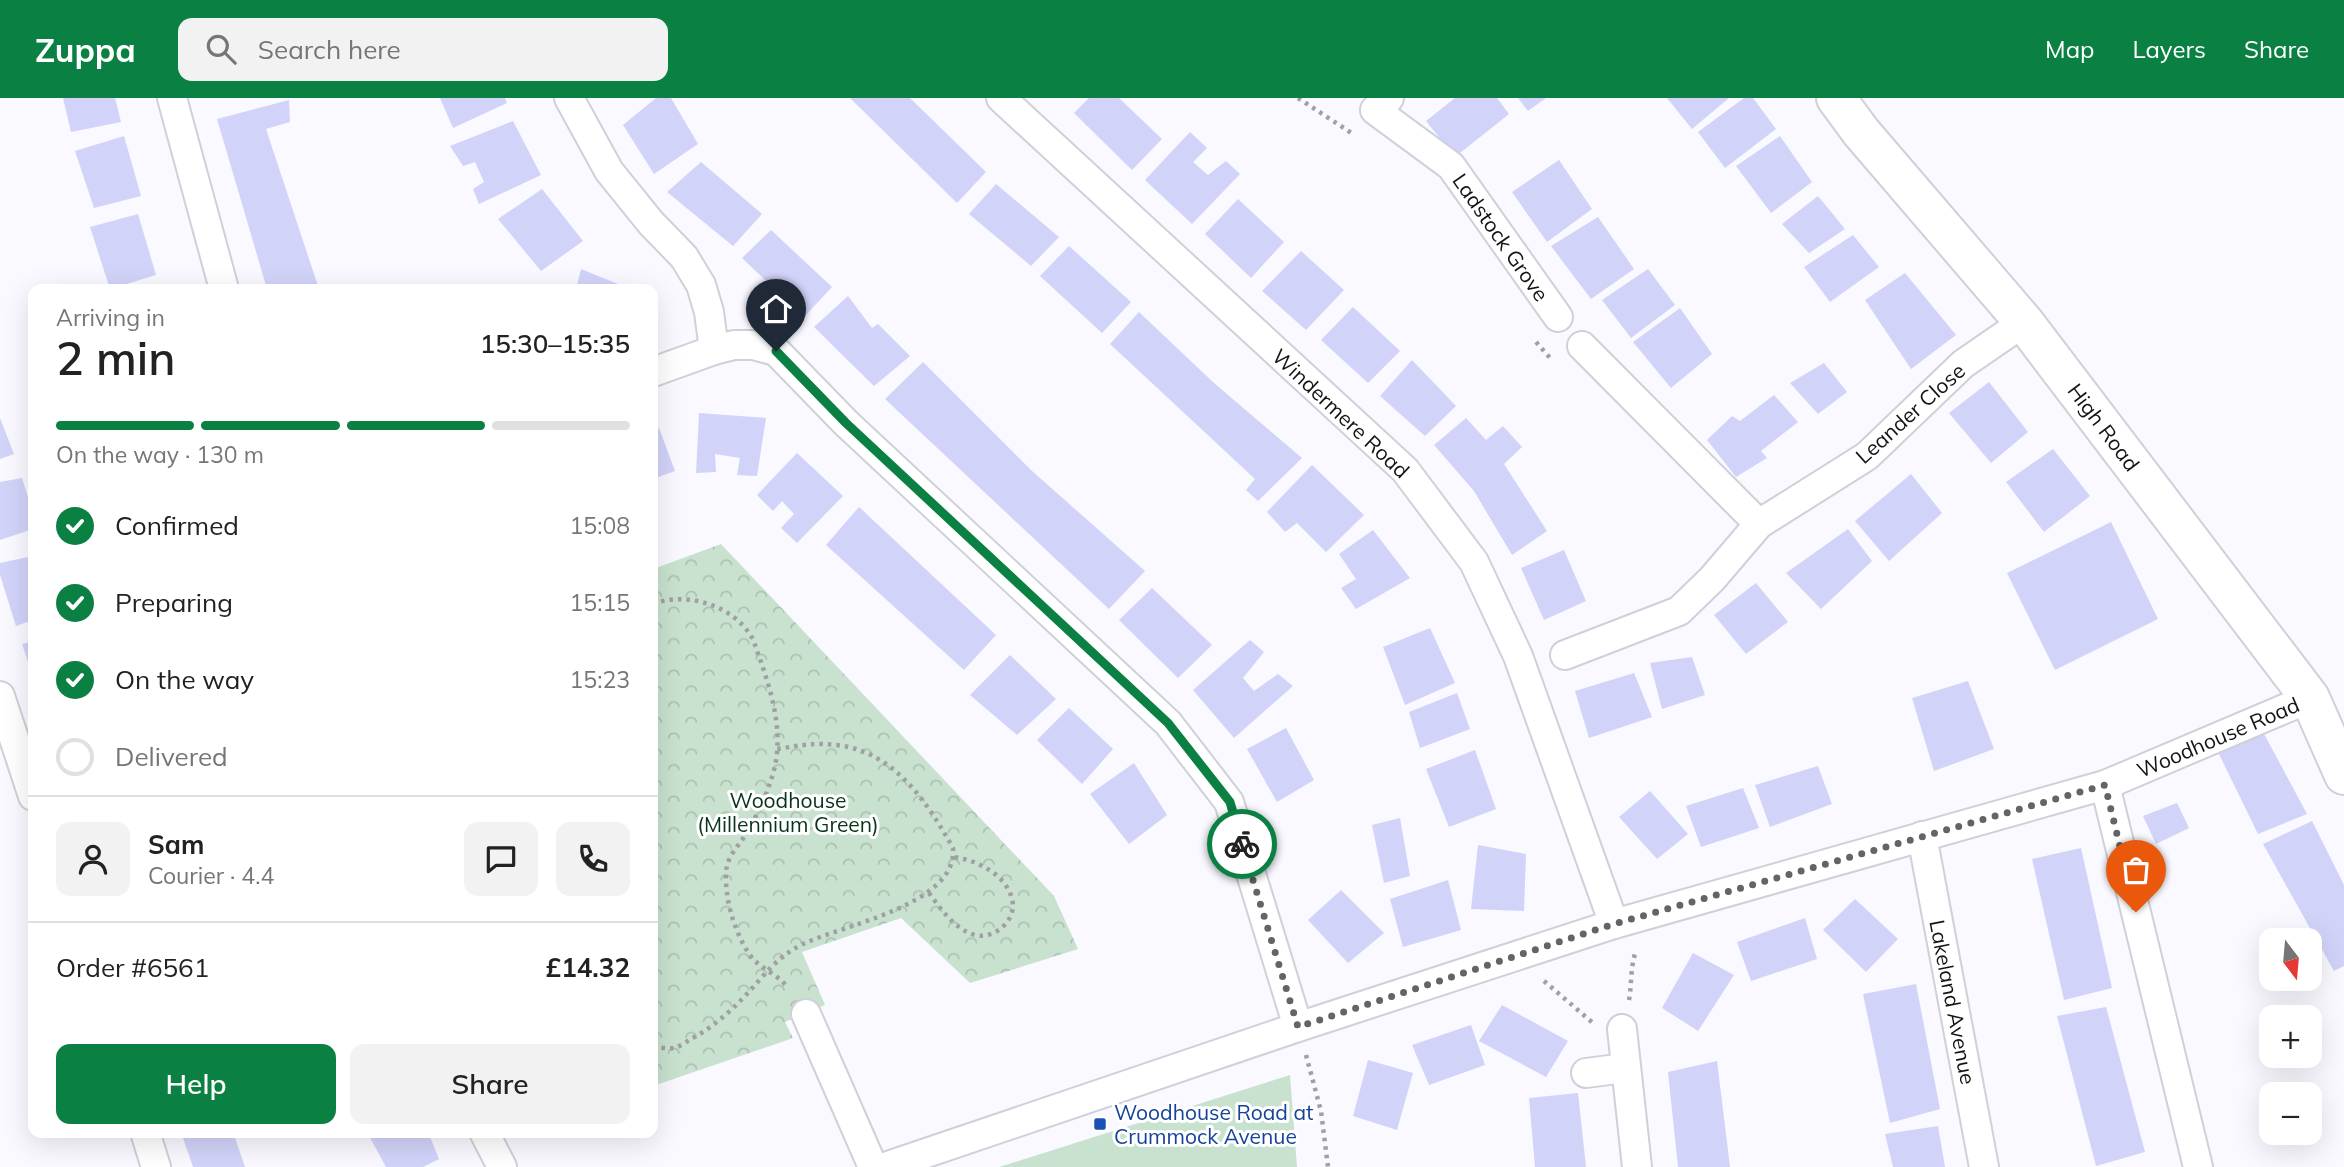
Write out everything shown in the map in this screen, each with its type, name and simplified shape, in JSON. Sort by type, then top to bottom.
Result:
[{"type":"street","points":[[172,98],[223,284]]},
{"type":"street","points":[[569,98],[608,171],[651,223],[684,257],[701,285],[709,312],[714,350]]},
{"type":"street","name":"Windermere Road","points":[[1001,98],[1405,470],[1474,562],[1518,656],[1614,924]]},
{"type":"street","name":"High Road","points":[[1836,98],[1861,132],[2024,322],[2310,698],[2344,775]]},
{"type":"street","name":"Ladstock Grove","points":[[1373,102],[1451,166],[1558,317]]},
{"type":"street","name":"Leander Close","points":[[1565,655],[1679,611],[1712,579],[1759,524],[1867,456],[1963,364],[2024,322]]},
{"type":"street","points":[[658,370],[734,345],[753,345],[776,351],[846,423],[1168,723],[1230,802],[1298,1027]]},
{"type":"street","points":[[1582,346],[1759,524]]},
{"type":"street","points":[[0,695],[28,781]]},
{"type":"street","name":"Woodhouse Road","points":[[886,1167],[1298,1027],[1614,924],[2105,785],[2310,698]]},
{"type":"street","points":[[2105,785],[2198,1167]]},
{"type":"street","name":"Lakeland Avenue","points":[[1922,836],[1984,1167]]},
{"type":"street","points":[[806,1014],[873,1167]]},
{"type":"street","points":[[1622,1029],[1637,1167]]},
{"type":"street","points":[[1586,1073],[1625,1068]]},
{"type":"street","points":[[147,1138],[156,1167]]},
{"type":"street","points":[[487,1138],[502,1167]]},
{"type":"path","points":[[658,602],[666,598],[688,598],[713,606],[736,618],[752,637],[775,706],[775,765],[763,803],[727,864],[727,895],[736,928],[754,960],[767,969]]},
{"type":"path","points":[[658,1047],[674,1048],[703,1033],[743,998],[767,969],[785,953],[911,903],[929,893],[954,857],[953,848],[923,800],[887,763],[838,745],[811,744],[777,749]]},
{"type":"path","points":[[929,893],[953,921],[970,934],[985,937],[999,931],[1010,917],[1013,901],[1005,884],[970,859],[954,857]]},
{"type":"path","points":[[1515,957],[1603,1031],[1622,1029],[1632,986],[1635,951],[1648,938],[1658,911]]},
{"type":"path","points":[[1298,1027],[1321,1111],[1328,1167]]},
{"type":"green space","name":"Woodhouse (Millennium Green)","points":[[721,544],[1054,896],[1078,949],[970,983],[901,918],[802,952],[825,1005],[785,1022],[793,1038],[658,1084],[658,567]]},
{"type":"green space","points":[[1290,1075],[1297,1167],[999,1167]]},
{"type":"building","points":[[63,98],[115,98],[121,122],[71,132]]},
{"type":"building","points":[[440,98],[505,98],[507,103],[453,128]]},
{"type":"building","points":[[656,98],[671,98],[698,144],[654,174],[623,125]]},
{"type":"building","points":[[850,98],[910,98],[986,172],[957,203]]},
{"type":"building","points":[[1089,98],[1119,98],[1162,139],[1132,170],[1074,113]]},
{"type":"building","points":[[1455,98],[1497,98],[1509,114],[1455,157],[1426,121]]},
{"type":"building","points":[[1518,98],[1546,98],[1528,111]]},
{"type":"building","points":[[1667,98],[1729,98],[1692,129]]},
{"type":"building","points":[[1744,98],[1753,98],[1776,129],[1725,168],[1698,132]]},
{"type":"building","points":[[289,100],[290,122],[266,129],[317,284],[266,284],[217,119]]},
{"type":"building","points":[[513,121],[541,175],[479,204],[473,189],[484,182],[475,162],[463,166],[450,146]]},
{"type":"building","points":[[1190,132],[1207,148],[1193,162],[1208,175],[1226,161],[1240,174],[1192,224],[1145,180]]},
{"type":"building","points":[[124,136],[141,196],[94,208],[75,151]]},
{"type":"building","points":[[1780,136],[1812,182],[1771,213],[1736,166]]},
{"type":"building","points":[[1559,160],[1592,209],[1547,242],[1512,192]]},
{"type":"building","points":[[701,162],[762,214],[733,246],[667,192]]},
{"type":"building","points":[[996,184],[1059,237],[1031,266],[969,214]]},
{"type":"building","points":[[542,189],[583,241],[541,271],[498,219]]},
{"type":"building","points":[[1818,196],[1845,229],[1809,253],[1782,224]]},
{"type":"building","points":[[1238,199],[1284,242],[1251,278],[1205,234]]},
{"type":"building","points":[[138,214],[156,275],[126,284],[108,284],[90,227]]},
{"type":"building","points":[[1598,217],[1634,269],[1591,299],[1551,246]]},
{"type":"building","points":[[771,230],[832,287],[804,317],[742,258]]},
{"type":"building","points":[[1853,235],[1879,267],[1830,302],[1804,267]]},
{"type":"building","points":[[1069,246],[1131,302],[1102,333],[1040,276]]},
{"type":"building","points":[[1301,251],[1344,290],[1306,330],[1262,291]]},
{"type":"building","points":[[581,269],[618,284],[577,284]]},
{"type":"building","points":[[1648,269],[1675,305],[1631,338],[1602,300]]},
{"type":"building","points":[[1905,273],[1956,335],[1911,369],[1865,300]]},
{"type":"building","points":[[848,296],[872,328],[878,324],[910,356],[874,386],[814,327]]},
{"type":"building","points":[[1353,307],[1400,351],[1368,383],[1321,340]]},
{"type":"building","points":[[1680,308],[1712,354],[1671,388],[1633,342]]},
{"type":"building","points":[[1139,312],[1214,383],[1302,458],[1258,501],[1246,490],[1255,479],[1110,344]]},
{"type":"building","points":[[1412,360],[1456,406],[1425,436],[1380,396]]},
{"type":"building","points":[[923,362],[1032,471],[1145,571],[1109,609],[885,399]]},
{"type":"building","points":[[1824,363],[1847,392],[1818,414],[1790,383]]},
{"type":"building","points":[[1989,382],[2028,432],[1991,463],[1949,413]]},
{"type":"building","points":[[1774,395],[1798,422],[1761,451],[1767,458],[1736,477],[1707,440],[1732,416],[1740,421]]},
{"type":"building","points":[[699,413],[766,418],[757,476],[737,475],[740,458],[715,454],[716,472],[696,473]]},
{"type":"building","points":[[0,418],[14,454],[0,459]]},
{"type":"building","points":[[1466,418],[1486,440],[1503,426],[1522,447],[1504,464],[1547,531],[1512,555],[1474,491],[1434,445]]},
{"type":"building","points":[[658,428],[675,471],[658,477]]},
{"type":"building","points":[[2053,449],[2090,496],[2044,532],[2006,482]]},
{"type":"building","points":[[797,453],[843,496],[797,543],[781,528],[794,514],[782,501],[773,511],[757,495]]},
{"type":"building","points":[[1312,465],[1364,515],[1326,552],[1297,523],[1285,532],[1267,512]]},
{"type":"building","points":[[1911,474],[1942,513],[1889,561],[1855,521]]},
{"type":"building","points":[[22,478],[28,497],[28,531],[0,540],[0,482]]},
{"type":"building","points":[[859,507],[996,635],[964,670],[826,545]]},
{"type":"building","points":[[2111,522],[2158,619],[2055,670],[2007,573]]},
{"type":"building","points":[[1848,529],[1872,561],[1821,609],[1786,573]]},
{"type":"building","points":[[1373,530],[1410,578],[1356,609],[1341,588],[1356,579],[1339,554]]},
{"type":"building","points":[[1564,550],[1586,601],[1544,620],[1521,568]]},
{"type":"building","points":[[28,557],[28,622],[16,626],[0,575],[0,563]]},
{"type":"building","points":[[1756,583],[1788,622],[1746,654],[1714,615]]},
{"type":"building","points":[[1152,588],[1212,645],[1178,678],[1119,620]]},
{"type":"building","points":[[1430,628],[1455,683],[1405,705],[1383,647]]},
{"type":"building","points":[[1250,640],[1264,652],[1243,678],[1254,691],[1278,674],[1293,686],[1234,738],[1193,690]]},
{"type":"building","points":[[28,642],[28,662],[22,644]]},
{"type":"building","points":[[1010,655],[1056,699],[1017,735],[970,695]]},
{"type":"building","points":[[1692,657],[1705,695],[1662,709],[1650,663]]},
{"type":"building","points":[[1634,673],[1652,717],[1589,738],[1575,691]]},
{"type":"building","points":[[1968,681],[1994,749],[1934,771],[1912,698]]},
{"type":"building","points":[[1457,693],[1470,729],[1420,748],[1409,712]]},
{"type":"building","points":[[1069,708],[1113,749],[1082,784],[1037,740]]},
{"type":"building","points":[[1286,728],[1314,780],[1277,802],[1247,749]]},
{"type":"building","points":[[2262,730],[2307,814],[2258,834],[2216,748]]},
{"type":"building","points":[[1475,750],[1496,809],[1449,827],[1426,769]]},
{"type":"building","points":[[1134,763],[1167,815],[1129,844],[1090,794]]},
{"type":"building","points":[[1818,766],[1832,804],[1770,827],[1755,785]]},
{"type":"building","points":[[1743,788],[1759,828],[1701,847],[1686,806]]},
{"type":"building","points":[[1650,791],[1688,834],[1657,859],[1619,817]]},
{"type":"building","points":[[2177,803],[2189,828],[2156,844],[2143,816]]},
{"type":"building","points":[[1400,818],[1410,876],[1384,883],[1372,825]]},
{"type":"building","points":[[2312,821],[2344,885],[2344,966],[2334,971],[2322,950],[2322,928],[2310,928],[2263,844]]},
{"type":"building","points":[[1478,845],[1526,854],[1524,911],[1471,909]]},
{"type":"building","points":[[2081,848],[2112,988],[2064,1000],[2032,859]]},
{"type":"building","points":[[1448,880],[1461,930],[1403,947],[1390,899]]},
{"type":"building","points":[[1341,890],[1384,933],[1348,963],[1308,920]]},
{"type":"building","points":[[1855,899],[1898,939],[1866,972],[1823,930]]},
{"type":"building","points":[[1805,918],[1817,959],[1751,981],[1737,942]]},
{"type":"building","points":[[1693,953],[1734,975],[1698,1031],[1662,1008]]},
{"type":"building","points":[[1916,984],[1940,1109],[1890,1123],[1863,994]]},
{"type":"building","points":[[1502,1005],[1568,1041],[1546,1077],[1479,1041]]},
{"type":"building","points":[[2106,1007],[2145,1152],[2096,1166],[2057,1016]]},
{"type":"building","points":[[1471,1025],[1485,1065],[1429,1085],[1412,1045]]},
{"type":"building","points":[[1368,1060],[1413,1073],[1397,1130],[1353,1116]]},
{"type":"building","points":[[1717,1061],[1730,1167],[1678,1167],[1668,1072]]},
{"type":"building","points":[[1578,1093],[1586,1167],[1535,1167],[1529,1098]]},
{"type":"building","points":[[1938,1126],[1945,1167],[1893,1167],[1885,1134]]},
{"type":"building","points":[[183,1138],[235,1138],[245,1167],[193,1167]]},
{"type":"building","points":[[370,1138],[430,1138],[439,1159],[423,1167],[386,1167]]},
{"type":"way so far","points":[[1242,844],[1298,1027],[1614,924],[2105,785],[2136,912]]},
{"type":"place","name":"Woodhouse Road at Crummock Avenue","points":[[1100,1124]]},
{"type":"route","points":[[776,351],[846,423],[1168,723],[1230,802],[1242,844]]}]
